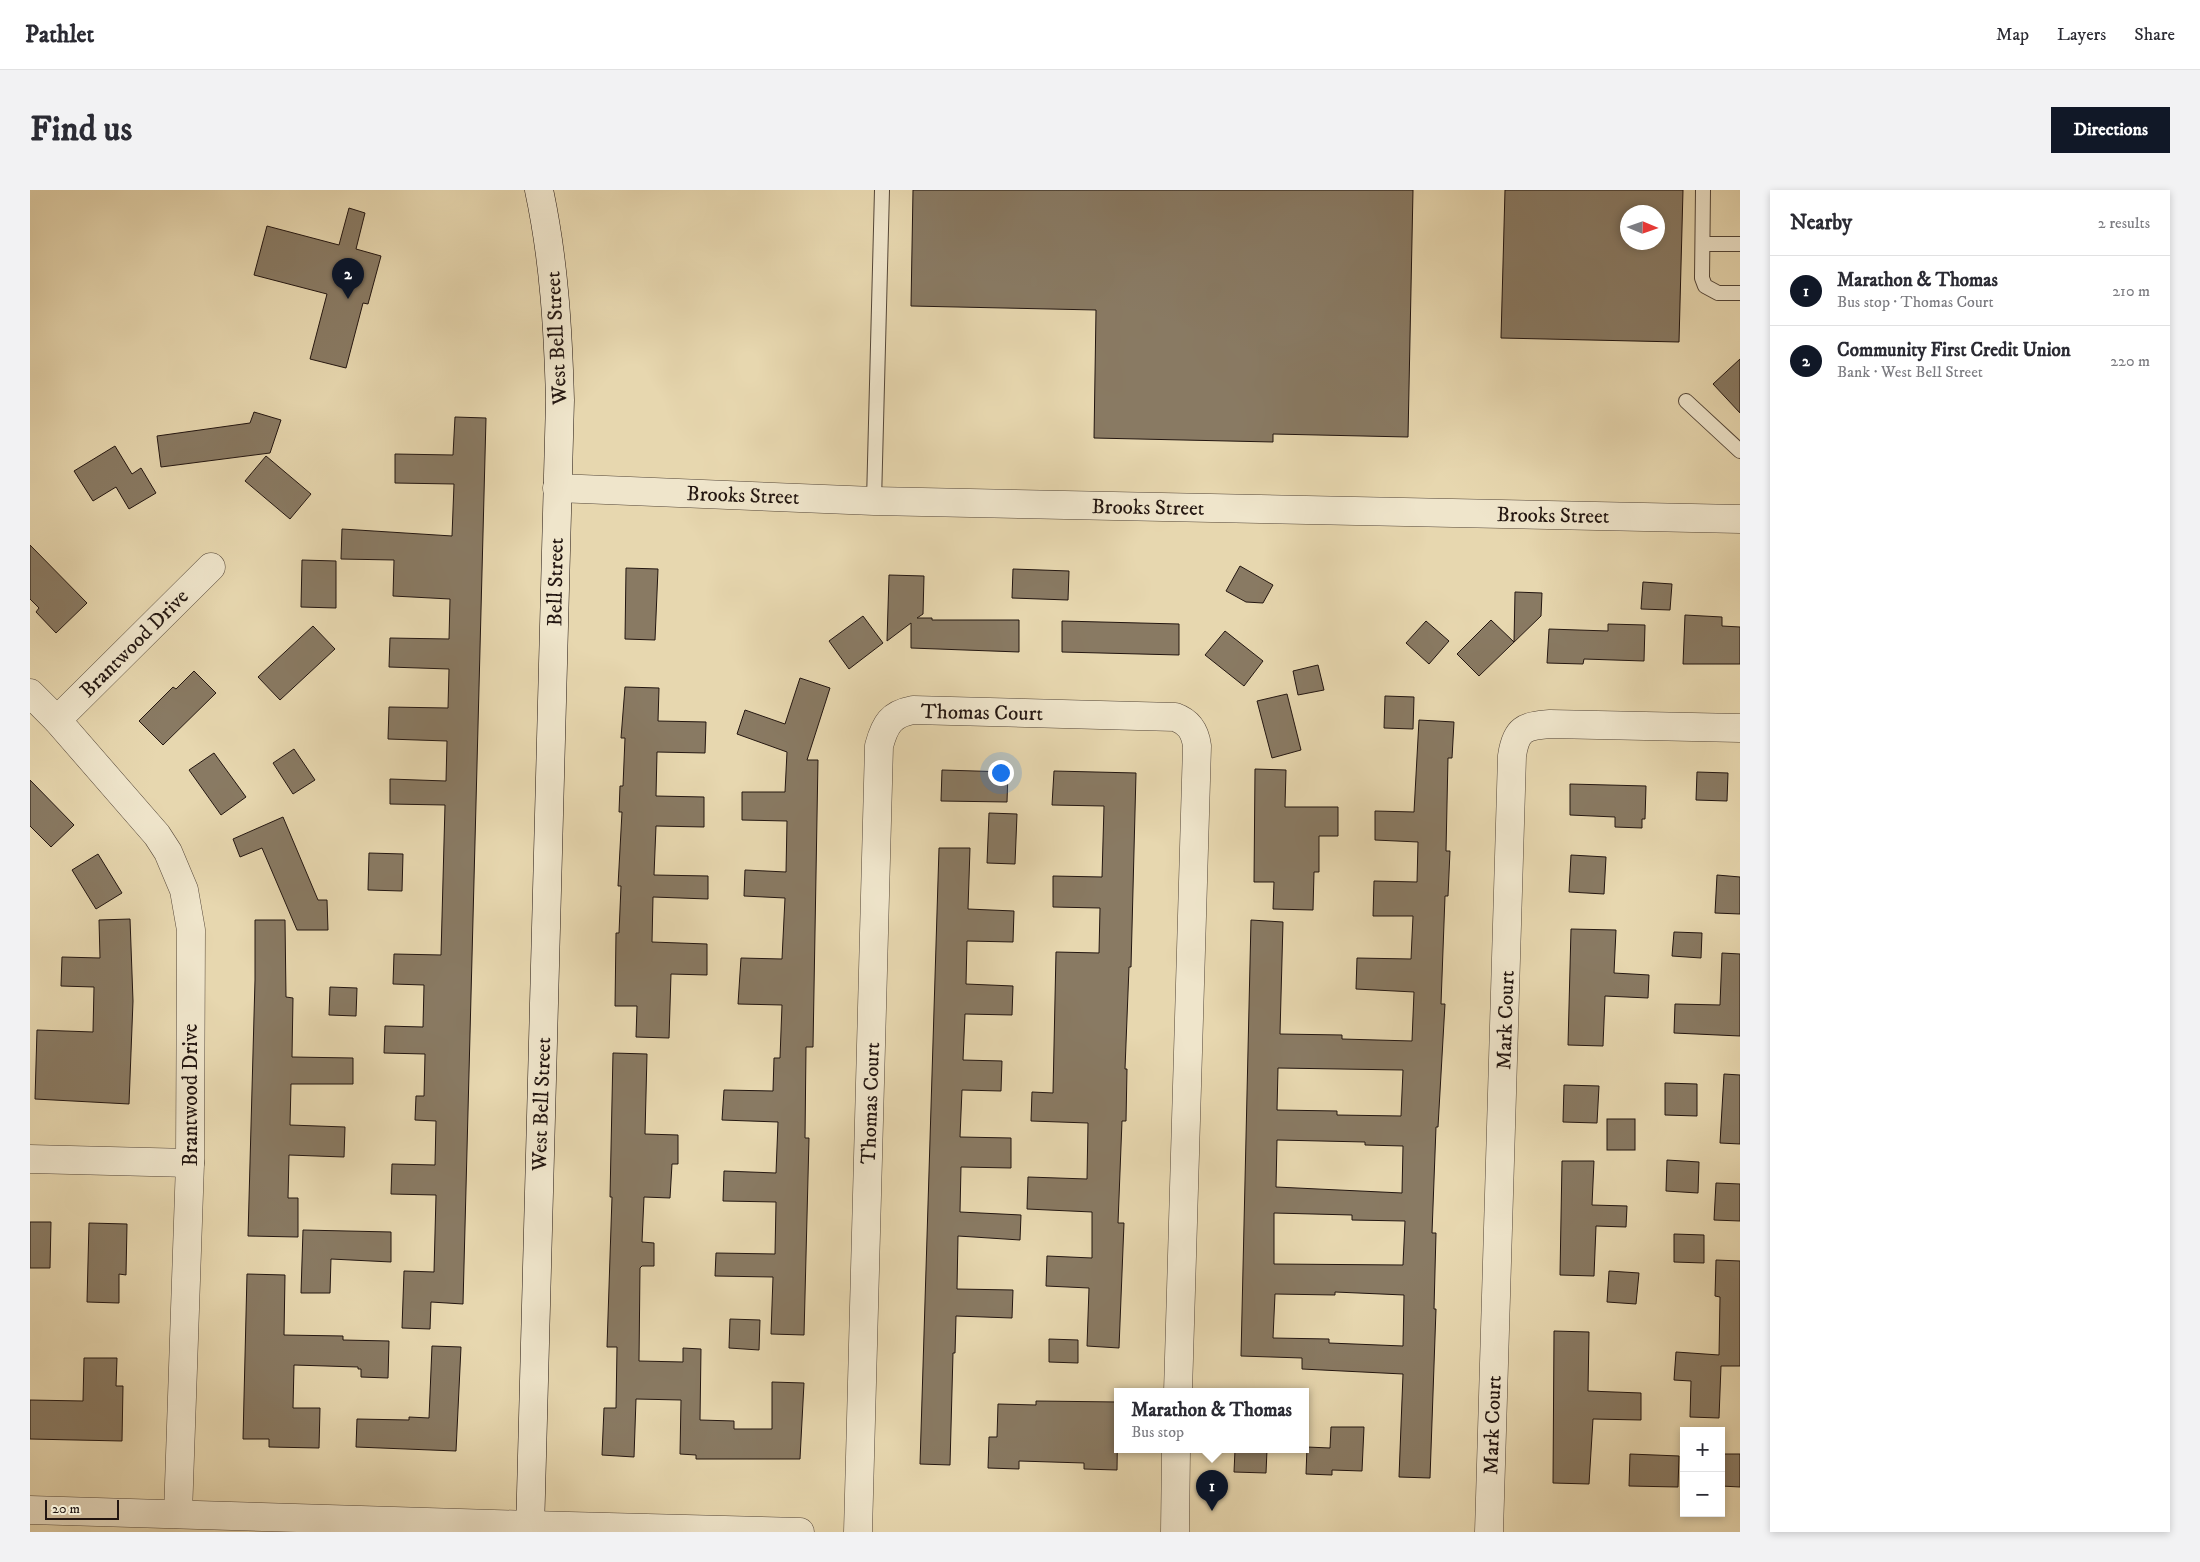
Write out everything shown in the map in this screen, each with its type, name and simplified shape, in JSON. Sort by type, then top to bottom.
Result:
[{"type":"street","name":"West Bell Street","points":[[539,190],[549,234],[558,336],[560,400],[557,488]]},
{"type":"street","name":"Brooks Street","points":[[557,488],[874,501],[1740,519]]},
{"type":"street","name":"Bell Street","points":[[553,677],[557,488]]},
{"type":"street","name":"Brantwood Drive","points":[[57,720],[211,567]]},
{"type":"street","name":"West Bell Street","points":[[530,1528],[553,677]]},
{"type":"street","name":"Brantwood Drive","points":[[30,693],[57,720],[157,835],[168,852],[184,890],[192,930],[190,1163],[178,1514]]},
{"type":"street","name":"Thomas Court","points":[[858,1532],[879,746],[883,732],[889,722],[899,713],[913,710],[1175,717],[1185,721],[1195,735],[1197,746],[1178,1388]]},
{"type":"street","name":"Mark Court","points":[[1489,1532],[1512,766],[1515,742],[1522,730],[1534,725],[1550,724],[1740,728]]},
{"type":"street","points":[[30,1159],[190,1163]]},
{"type":"street","points":[[1175,1532],[1176,1453]]},
{"type":"street","points":[[30,1510],[530,1528],[800,1532]]},
{"type":"lane","points":[[874,501],[882,190]]},
{"type":"lane","points":[[1703,190],[1702,278],[1705,286],[1718,293],[1740,293]]},
{"type":"lane","points":[[1702,244],[1740,244]]},
{"type":"lane","points":[[1686,401],[1740,451]]},
{"type":"building","points":[[913,190],[1413,190],[1408,437],[1273,434],[1273,442],[1094,438],[1096,310],[911,306]]},
{"type":"building","points":[[1505,190],[1683,190],[1679,342],[1501,338]]},
{"type":"building","points":[[349,208],[365,213],[356,249],[381,256],[368,304],[363,303],[346,368],[310,359],[327,294],[254,275],[267,226],[339,245]]},
{"type":"building","points":[[1740,359],[1740,413],[1713,384]]},
{"type":"building","points":[[254,412],[281,420],[270,453],[161,467],[157,436],[250,423]]},
{"type":"building","points":[[455,417],[486,418],[463,1304],[431,1302],[430,1329],[402,1328],[404,1271],[434,1272],[436,1195],[391,1194],[392,1164],[435,1165],[436,1121],[415,1120],[416,1096],[424,1096],[425,1054],[384,1053],[385,1026],[423,1027],[424,985],[393,984],[394,954],[441,955],[445,805],[390,804],[390,779],[446,781],[447,741],[388,739],[389,707],[448,708],[449,669],[389,667],[390,638],[449,639],[450,599],[393,596],[394,560],[341,559],[342,529],[452,536],[454,484],[395,483],[395,454],[453,455]]},
{"type":"building","points":[[115,446],[132,474],[141,468],[156,493],[129,509],[116,487],[93,501],[74,471]]},
{"type":"building","points":[[266,456],[311,494],[290,519],[245,481]]},
{"type":"building","points":[[30,545],[87,603],[56,633],[36,612],[39,608],[30,599]]},
{"type":"building","points":[[302,560],[336,561],[336,608],[301,607]]},
{"type":"building","points":[[1240,566],[1273,585],[1263,603],[1246,602],[1226,591]]},
{"type":"building","points":[[626,568],[658,569],[655,640],[625,639]]},
{"type":"building","points":[[1013,569],[1069,571],[1068,600],[1012,598]]},
{"type":"building","points":[[889,575],[924,576],[923,614],[917,618],[932,618],[932,620],[1019,620],[1019,652],[911,648],[911,623],[887,641]]},
{"type":"building","points":[[1643,582],[1672,584],[1670,610],[1641,609]]},
{"type":"building","points":[[1515,592],[1542,593],[1541,616],[1479,676],[1457,654],[1491,620],[1514,642]]},
{"type":"building","points":[[1685,615],[1722,617],[1722,626],[1740,627],[1740,664],[1683,664]]},
{"type":"building","points":[[863,616],[883,643],[849,669],[829,641]]},
{"type":"building","points":[[1062,621],[1179,624],[1179,655],[1062,652]]},
{"type":"building","points":[[1426,621],[1449,641],[1429,664],[1406,643]]},
{"type":"building","points":[[1608,624],[1645,625],[1644,661],[1584,659],[1583,664],[1547,663],[1549,629],[1608,631]]},
{"type":"building","points":[[313,626],[335,649],[280,700],[258,677]]},
{"type":"building","points":[[1225,631],[1263,661],[1244,686],[1205,655]]},
{"type":"building","points":[[1318,665],[1324,690],[1298,695],[1293,671]]},
{"type":"building","points":[[194,671],[216,693],[163,745],[139,721],[173,687],[176,689]]},
{"type":"building","points":[[800,678],[830,688],[807,760],[818,760],[813,1047],[806,1047],[805,1138],[809,1138],[804,1335],[771,1334],[773,1277],[715,1276],[716,1253],[775,1254],[776,1202],[723,1201],[724,1171],[776,1173],[778,1122],[722,1120],[724,1090],[773,1091],[774,1058],[780,1058],[782,1005],[738,1004],[741,958],[782,959],[785,898],[744,896],[745,870],[786,872],[787,821],[742,820],[742,792],[785,792],[787,752],[737,734],[745,710],[785,724]]},
{"type":"building","points":[[625,687],[659,688],[658,721],[706,722],[705,753],[657,752],[656,796],[704,797],[704,827],[656,826],[654,875],[708,876],[708,899],[653,897],[652,942],[707,944],[707,975],[671,974],[669,1038],[636,1037],[637,1006],[615,1006],[616,933],[619,933],[621,886],[618,886],[622,812],[619,812],[620,786],[623,786],[625,738],[621,738]]},
{"type":"building","points":[[1287,694],[1301,750],[1272,758],[1257,701]]},
{"type":"building","points":[[1385,696],[1414,697],[1413,729],[1384,728]]},
{"type":"building","points":[[1419,720],[1454,722],[1452,758],[1448,758],[1446,851],[1450,851],[1448,896],[1445,896],[1441,1004],[1445,1004],[1438,1127],[1436,1127],[1432,1233],[1436,1233],[1434,1309],[1436,1309],[1430,1478],[1399,1477],[1403,1374],[1302,1369],[1302,1358],[1241,1356],[1251,920],[1283,922],[1280,1034],[1342,1035],[1342,1039],[1412,1041],[1414,992],[1356,989],[1357,958],[1411,959],[1413,916],[1373,916],[1374,881],[1417,882],[1418,842],[1375,840],[1375,811],[1414,812]],"holes":[[[1278,1068],[1403,1070],[1401,1116],[1337,1115],[1337,1111],[1277,1110]],[[1277,1140],[1365,1142],[1365,1145],[1403,1146],[1402,1193],[1276,1187]],[[1274,1213],[1352,1215],[1352,1220],[1405,1221],[1403,1265],[1274,1264]],[[1335,1292],[1404,1295],[1403,1346],[1329,1343],[1329,1339],[1273,1338],[1275,1294],[1335,1295]]]},
{"type":"building","points":[[294,749],[315,780],[293,794],[273,763]]},
{"type":"building","points":[[214,753],[246,797],[221,815],[189,770]]},
{"type":"building","points":[[1255,769],[1286,770],[1285,807],[1338,807],[1338,836],[1319,836],[1319,872],[1314,872],[1313,910],[1273,909],[1274,882],[1254,882]]},
{"type":"building","points":[[942,770],[1008,772],[1007,802],[941,801]]},
{"type":"building","points":[[1054,771],[1136,773],[1131,967],[1129,967],[1125,1069],[1127,1069],[1126,1121],[1122,1121],[1118,1223],[1124,1223],[1119,1348],[1087,1346],[1089,1288],[1046,1286],[1047,1256],[1092,1258],[1092,1212],[1027,1209],[1028,1177],[1087,1179],[1088,1123],[1031,1121],[1032,1092],[1053,1093],[1056,952],[1099,953],[1100,908],[1053,907],[1053,876],[1102,877],[1104,806],[1052,805]]},
{"type":"building","points":[[1697,772],[1728,773],[1727,801],[1696,800]]},
{"type":"building","points":[[30,780],[74,825],[51,847],[30,826]]},
{"type":"building","points":[[1570,784],[1646,786],[1645,819],[1642,819],[1642,828],[1615,827],[1615,817],[1570,815]]},
{"type":"building","points":[[989,813],[1017,814],[1015,864],[987,863]]},
{"type":"building","points":[[283,817],[318,900],[327,900],[328,930],[297,930],[262,848],[240,857],[233,839]]},
{"type":"building","points":[[939,848],[970,848],[968,909],[1014,911],[1013,942],[967,941],[966,984],[1013,986],[1012,1015],[965,1014],[963,1060],[1002,1061],[1001,1091],[962,1090],[960,1137],[1011,1138],[1011,1168],[961,1167],[960,1212],[1021,1215],[1020,1240],[958,1236],[957,1289],[1013,1290],[1012,1318],[956,1316],[955,1353],[953,1353],[950,1465],[920,1464]]},
{"type":"building","points":[[369,853],[403,854],[402,891],[368,890]]},
{"type":"building","points":[[98,854],[122,893],[96,909],[72,870]]},
{"type":"building","points":[[1571,855],[1606,857],[1604,894],[1569,892]]},
{"type":"building","points":[[1717,875],[1740,877],[1740,914],[1715,913]]},
{"type":"building","points":[[130,919],[133,1001],[129,1104],[35,1099],[37,1030],[93,1032],[94,987],[61,986],[62,957],[100,958],[99,920]]},
{"type":"building","points":[[255,920],[285,920],[286,997],[293,998],[292,1057],[353,1058],[353,1084],[291,1084],[290,1125],[345,1127],[344,1157],[289,1155],[288,1198],[298,1198],[298,1237],[248,1236]]},
{"type":"building","points":[[1571,929],[1616,930],[1614,973],[1649,975],[1648,998],[1605,996],[1603,1046],[1568,1045]]},
{"type":"building","points":[[1674,932],[1702,933],[1701,958],[1672,956]]},
{"type":"building","points":[[1722,953],[1740,954],[1740,1036],[1674,1033],[1675,1004],[1720,1005]]},
{"type":"building","points":[[330,987],[357,988],[356,1016],[329,1015]]},
{"type":"building","points":[[613,1053],[647,1054],[645,1134],[678,1135],[678,1164],[672,1164],[670,1198],[644,1197],[642,1242],[654,1243],[654,1266],[642,1266],[640,1268],[639,1361],[683,1362],[683,1348],[701,1349],[700,1420],[734,1421],[734,1429],[772,1429],[772,1382],[804,1383],[800,1459],[696,1459],[696,1455],[680,1454],[681,1400],[636,1399],[634,1457],[602,1455],[604,1408],[616,1408],[617,1347],[607,1347],[612,1197],[610,1197]]},
{"type":"building","points":[[1724,1074],[1740,1075],[1740,1144],[1720,1143]]},
{"type":"building","points":[[1665,1083],[1697,1084],[1697,1116],[1665,1115]]},
{"type":"building","points":[[1564,1085],[1599,1086],[1597,1123],[1563,1122]]},
{"type":"building","points":[[1607,1119],[1635,1119],[1635,1150],[1607,1150]]},
{"type":"building","points":[[1667,1160],[1699,1162],[1698,1193],[1666,1191]]},
{"type":"building","points":[[1562,1161],[1594,1161],[1592,1205],[1627,1206],[1626,1227],[1596,1226],[1594,1276],[1560,1275]]},
{"type":"building","points":[[1716,1183],[1740,1184],[1740,1221],[1714,1220]]},
{"type":"building","points":[[30,1222],[51,1222],[50,1268],[30,1268]]},
{"type":"building","points":[[89,1223],[127,1224],[126,1275],[119,1274],[119,1303],[87,1302]]},
{"type":"building","points":[[303,1230],[391,1232],[391,1262],[331,1259],[330,1293],[301,1293]]},
{"type":"building","points":[[1674,1234],[1704,1235],[1704,1263],[1674,1262]]},
{"type":"building","points":[[1716,1260],[1740,1261],[1740,1366],[1721,1366],[1719,1418],[1690,1417],[1691,1381],[1674,1380],[1676,1352],[1719,1355],[1720,1297],[1715,1296]]},
{"type":"building","points":[[1609,1271],[1639,1273],[1636,1304],[1607,1302]]},
{"type":"building","points":[[247,1274],[285,1275],[284,1335],[343,1336],[343,1340],[389,1341],[388,1378],[361,1377],[361,1369],[358,1369],[358,1367],[294,1365],[293,1408],[320,1408],[319,1448],[269,1447],[269,1439],[243,1439]]},
{"type":"building","points":[[730,1319],[760,1320],[759,1350],[729,1348]]},
{"type":"building","points":[[1554,1331],[1589,1332],[1588,1391],[1641,1393],[1641,1420],[1593,1419],[1589,1484],[1553,1483]]},
{"type":"building","points":[[1049,1339],[1078,1340],[1078,1363],[1049,1362]]},
{"type":"building","points":[[432,1346],[461,1347],[456,1451],[356,1447],[357,1419],[409,1420],[409,1417],[429,1418]]},
{"type":"building","points":[[84,1358],[117,1358],[116,1386],[123,1386],[122,1441],[30,1439],[30,1400],[83,1401]]},
{"type":"building","points":[[1036,1401],[1114,1402],[1114,1453],[1117,1453],[1117,1470],[1084,1469],[1084,1463],[1019,1461],[1019,1469],[988,1468],[989,1437],[997,1437],[998,1404],[1036,1405]]},
{"type":"building","points":[[1331,1427],[1364,1427],[1362,1471],[1332,1470],[1332,1475],[1306,1474],[1307,1453],[1309,1453],[1309,1447],[1330,1448]]},
{"type":"building","points":[[1235,1453],[1267,1453],[1266,1473],[1234,1472]]},
{"type":"building","points":[[1630,1454],[1679,1456],[1678,1487],[1629,1486]]},
{"type":"building","points":[[1725,1454],[1740,1454],[1740,1487],[1725,1486]]},
{"type":"place","name":"Community First Credit Union","points":[[348,299]]},
{"type":"place","name":"Marathon & Thomas","points":[[1212,1511]]}]
